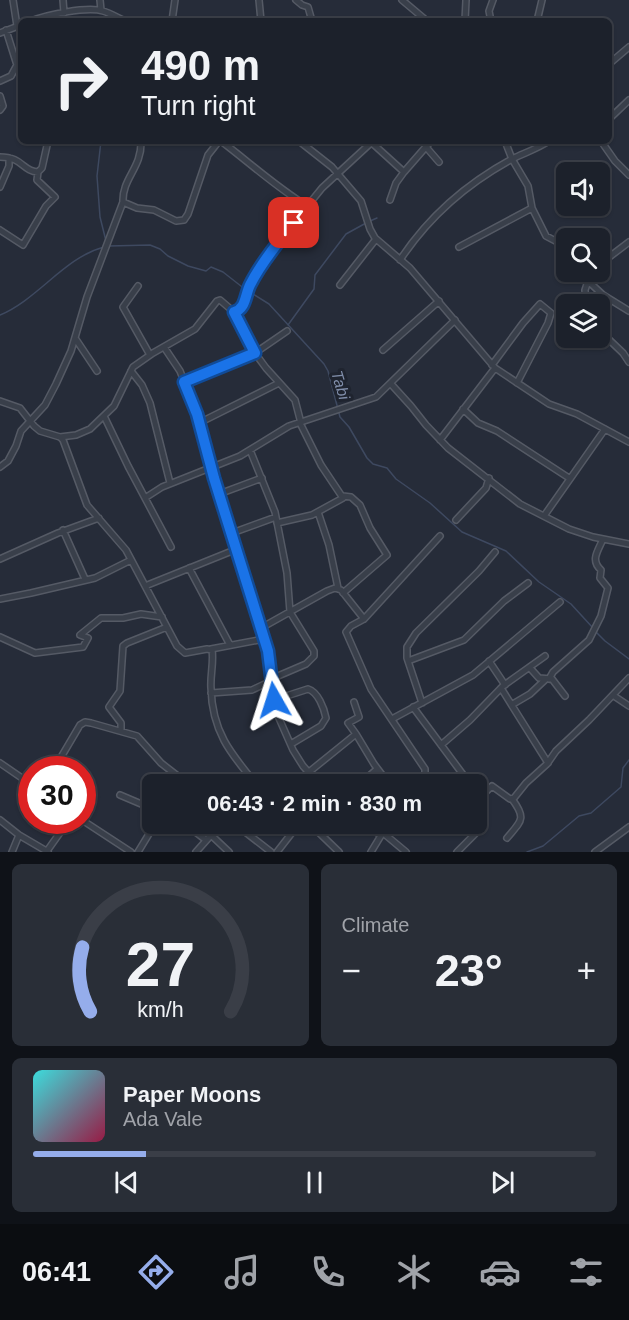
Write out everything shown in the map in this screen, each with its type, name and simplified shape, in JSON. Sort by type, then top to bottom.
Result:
[{"type":"street","points":[[13,0],[18,21]]},
{"type":"street","points":[[63,0],[64,13]]},
{"type":"street","points":[[100,0],[101,10]]},
{"type":"street","points":[[172,18],[175,0]]},
{"type":"street","points":[[259,0],[261,18]]},
{"type":"street","points":[[296,0],[308,7],[311,18]]},
{"type":"street","points":[[402,0],[423,18]]},
{"type":"street","points":[[465,18],[466,0]]},
{"type":"street","points":[[490,18],[489,11],[493,0]]},
{"type":"street","points":[[538,18],[542,0]]},
{"type":"street","points":[[38,18],[101,10],[118,18]]},
{"type":"street","points":[[0,33],[18,25]]},
{"type":"street","points":[[0,81],[11,76],[17,65],[6,30]]},
{"type":"street","points":[[612,61],[629,47]]},
{"type":"street","points":[[0,96],[3,106],[0,110]]},
{"type":"street","points":[[612,115],[629,100]]},
{"type":"street","points":[[0,230],[21,245],[25,244],[46,206],[55,197],[38,182],[38,172],[42,168],[47,144]]},
{"type":"street","points":[[0,467],[9,459],[21,431],[49,399],[71,351],[87,297],[123,202],[124,189],[141,156],[141,144]]},
{"type":"street","points":[[123,202],[137,208],[154,210],[176,221],[184,220],[208,155],[217,144]]},
{"type":"street","points":[[224,144],[241,155],[257,171],[269,177],[283,191],[308,206]]},
{"type":"street","points":[[303,144],[337,173],[361,201],[370,229],[376,239],[410,268],[493,367],[549,404],[577,414],[629,442]]},
{"type":"street","points":[[234,312],[242,308],[250,286],[263,264],[308,206],[337,173],[371,144]]},
{"type":"street","points":[[375,144],[404,172]]},
{"type":"street","points":[[390,200],[396,183],[428,144]]},
{"type":"street","points":[[506,144],[528,186],[532,208],[546,236],[556,241]]},
{"type":"street","points":[[399,260],[415,235],[448,203],[512,159],[536,150],[545,144]]},
{"type":"street","points":[[603,144],[629,175]]},
{"type":"street","points":[[426,147],[439,162]]},
{"type":"street","points":[[0,157],[19,160],[28,169],[38,172]]},
{"type":"street","points":[[0,187],[9,166],[9,158]]},
{"type":"street","points":[[459,247],[532,208]]},
{"type":"street","points":[[340,285],[376,239]]},
{"type":"street","points":[[610,256],[629,242]]},
{"type":"street","points":[[589,282],[603,295],[629,311]]},
{"type":"street","points":[[138,286],[123,307],[150,355]]},
{"type":"street","points":[[0,401],[20,408],[40,431],[60,437],[86,431],[114,406],[130,371],[137,363],[195,329],[218,300],[234,312],[255,353],[295,400],[300,423],[321,465],[343,496],[351,497],[360,505],[370,528],[387,555],[343,593]]},
{"type":"street","points":[[383,350],[439,300]]},
{"type":"street","points":[[440,440],[523,324],[540,304],[550,313],[548,323],[517,383]]},
{"type":"street","points":[[145,498],[170,483],[250,450],[284,429],[376,397],[455,320]]},
{"type":"street","points":[[184,382],[255,353],[286,331]]},
{"type":"street","points":[[75,338],[97,371]]},
{"type":"street","points":[[610,341],[629,362]]},
{"type":"street","points":[[164,347],[176,364],[200,423],[211,467],[270,660],[274,700],[291,744],[309,772],[356,734]]},
{"type":"street","points":[[130,371],[141,385],[150,404],[170,483]]},
{"type":"street","points":[[200,423],[279,383]]},
{"type":"street","points":[[391,384],[440,440],[520,504],[569,529],[629,544]]},
{"type":"street","points":[[463,409],[478,423],[497,431],[569,478]]},
{"type":"street","points":[[105,416],[171,547]]},
{"type":"street","points":[[544,516],[605,429]]},
{"type":"street","points":[[60,437],[67,449],[87,505],[120,542],[177,646],[185,653],[264,639]]},
{"type":"street","points":[[211,693],[252,690],[306,664],[314,656],[314,651],[290,612],[288,573],[277,520],[250,450]]},
{"type":"street","points":[[219,494],[262,478]]},
{"type":"street","points":[[456,520],[486,488],[489,478]]},
{"type":"street","points":[[232,533],[277,520],[318,512],[341,500],[343,496]]},
{"type":"street","points":[[318,512],[329,545],[338,588],[364,619]]},
{"type":"street","points":[[0,559],[63,530],[99,518]]},
{"type":"street","points":[[63,530],[85,579]]},
{"type":"street","points":[[426,774],[425,769],[370,689],[347,637],[347,630],[364,619],[440,536]]},
{"type":"street","points":[[513,704],[530,694],[572,653],[589,640],[601,616],[608,588],[600,578],[601,570],[594,559],[603,539]]},
{"type":"street","points":[[145,586],[237,549]]},
{"type":"street","points":[[422,703],[408,661],[407,647],[416,633],[479,571],[495,552]]},
{"type":"street","points":[[0,599],[105,574],[131,560]]},
{"type":"street","points":[[189,568],[230,645]]},
{"type":"street","points":[[408,661],[464,640],[504,601],[528,583]]},
{"type":"street","points":[[261,628],[327,591],[338,588]]},
{"type":"street","points":[[392,719],[464,681],[560,602]]},
{"type":"street","points":[[0,637],[35,653],[49,650],[66,651],[83,647],[88,638],[80,635],[101,618],[123,618],[141,614],[162,617]]},
{"type":"street","points":[[121,731],[121,723],[109,707],[120,691],[123,646],[167,627]]},
{"type":"street","points":[[211,649],[213,652],[211,693],[214,718],[221,738],[248,774]]},
{"type":"street","points":[[441,745],[470,720],[503,686],[545,656]]},
{"type":"street","points":[[489,661],[548,763]]},
{"type":"street","points":[[530,668],[539,678],[554,681],[565,696]]},
{"type":"street","points":[[512,799],[548,763],[561,745],[614,696],[629,678]]},
{"type":"street","points":[[274,700],[308,689],[315,693],[323,710],[326,718],[321,726],[291,744]]},
{"type":"street","points":[[614,696],[629,706]]},
{"type":"street","points":[[354,702],[359,717],[348,723],[381,774]]},
{"type":"street","points":[[413,706],[463,774]]},
{"type":"street","points":[[62,756],[82,723],[91,723],[142,739],[161,763],[175,774]]},
{"type":"street","points":[[0,763],[18,775]]},
{"type":"street","points":[[371,774],[377,769]]},
{"type":"street","points":[[487,791],[492,786],[512,799],[521,812],[521,821],[507,838]]},
{"type":"street","points":[[120,795],[142,804]]},
{"type":"street","points":[[0,820],[19,835],[48,851],[60,834]]},
{"type":"street","points":[[595,852],[629,827]]},
{"type":"street","points":[[96,829],[131,852]]},
{"type":"street","points":[[138,852],[149,834]]},
{"type":"street","points":[[198,834],[206,840]]},
{"type":"street","points":[[248,834],[271,852]]},
{"type":"street","points":[[277,852],[290,834]]},
{"type":"street","points":[[320,834],[339,852]]},
{"type":"street","points":[[371,852],[382,834],[406,852]]},
{"type":"street","points":[[457,852],[475,834]]},
{"type":"street","points":[[12,852],[19,835]]},
{"type":"street","points":[[196,852],[211,835],[229,852]]},
{"type":"waterway","points":[[101,144],[97,176],[100,217],[106,241]]},
{"type":"waterway","points":[[370,221],[377,218]]},
{"type":"waterway","points":[[288,325],[314,289],[315,275],[346,234],[366,223]]},
{"type":"waterway","name":"Tabi","points":[[109,246],[150,245],[188,266],[206,271],[211,267],[223,272],[246,290]]},
{"type":"waterway","name":"Tabi","points":[[0,315],[26,299],[76,260],[104,247]]},
{"type":"waterway","name":"Tabi","points":[[250,292],[269,304],[324,364],[328,371],[340,417],[373,464],[387,468],[396,479],[430,503],[462,532],[506,551],[539,582],[571,604],[593,628]]},
{"type":"waterway","name":"Tabi","points":[[596,632],[629,659]]},
{"type":"waterway","points":[[527,852],[543,846],[579,816],[591,813],[621,787],[623,768],[629,760]]},
{"type":"route","points":[[274,700],[268,651],[214,478],[197,414],[184,382],[255,353],[234,312],[242,308],[250,286],[263,264],[294,223]]}]
